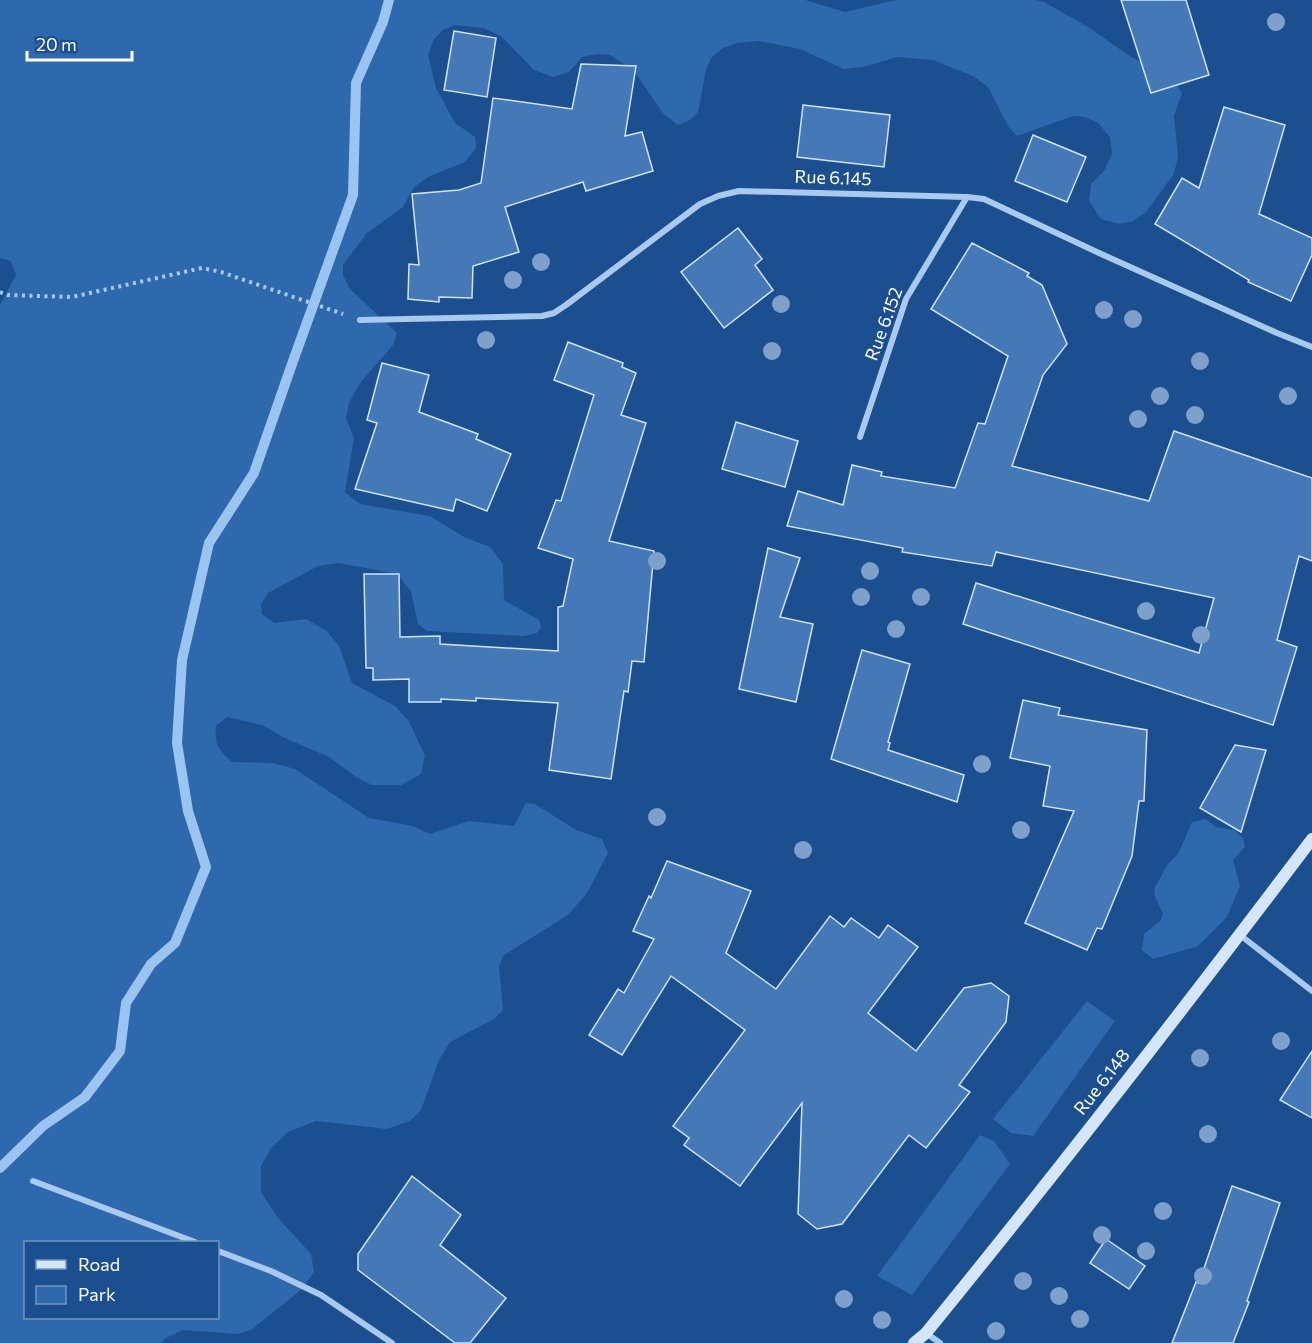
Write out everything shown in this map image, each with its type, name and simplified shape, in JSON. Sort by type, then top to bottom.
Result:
[{"type":"street","name":"Rue 6.145","points":[[360,320],[542,316],[554,313],[699,204],[739,191],[967,197],[984,199],[1266,329],[1312,347]]},
{"type":"street","name":"Rue 6.152","points":[[860,437],[906,299],[967,197]]},
{"type":"street","name":"Rue 6.148","points":[[914,1343],[926,1333],[1042,1188],[1312,839]]},
{"type":"street","points":[[1240,935],[1312,992]]},
{"type":"street","points":[[33,1181],[192,1241]]},
{"type":"street","points":[[219,1251],[271,1271],[321,1295],[392,1343]]},
{"type":"street","points":[[926,1333],[940,1343]]},
{"type":"path","points":[[0,291],[8,295],[72,297],[202,268],[221,272],[360,320]]},
{"type":"green space","points":[[0,0],[805,0],[845,12],[896,0],[1036,0],[1044,2],[1088,27],[1131,57],[1173,78],[1182,93],[1174,116],[1178,156],[1174,174],[1146,212],[1133,221],[1120,224],[1101,219],[1089,201],[1091,184],[1104,171],[1112,154],[1110,137],[1098,123],[1085,117],[1073,116],[1017,136],[1008,126],[988,87],[973,76],[933,60],[897,57],[863,67],[844,69],[800,49],[759,41],[737,43],[723,48],[711,58],[706,70],[698,112],[690,120],[678,125],[663,113],[634,71],[610,55],[597,54],[582,57],[569,72],[553,77],[534,70],[501,36],[484,28],[455,25],[443,30],[434,39],[428,55],[436,88],[455,123],[475,137],[476,148],[465,162],[430,176],[414,187],[403,207],[367,233],[343,265],[343,275],[350,289],[397,333],[393,345],[361,382],[349,403],[346,418],[354,438],[345,492],[360,504],[430,516],[464,537],[490,547],[503,564],[504,600],[539,620],[541,627],[537,633],[524,636],[427,631],[418,624],[411,591],[397,574],[339,563],[318,566],[268,593],[261,604],[262,614],[274,623],[306,619],[327,631],[339,646],[352,683],[395,706],[408,720],[425,755],[421,774],[401,785],[372,785],[356,777],[329,757],[287,739],[262,725],[227,717],[216,726],[217,743],[232,762],[273,763],[295,769],[369,818],[413,826],[430,834],[469,821],[514,826],[526,803],[535,804],[576,830],[602,839],[608,853],[587,893],[569,914],[503,956],[499,966],[503,1010],[494,1019],[450,1042],[439,1060],[421,1110],[410,1121],[387,1129],[316,1121],[288,1132],[271,1148],[261,1166],[261,1192],[278,1218],[311,1254],[314,1272],[301,1290],[251,1330],[238,1334],[183,1330],[164,1339],[162,1343],[0,1343],[0,305],[16,275],[11,261],[0,258]]},
{"type":"green space","points":[[1206,819],[1216,827],[1234,830],[1243,838],[1245,847],[1233,860],[1240,886],[1227,917],[1198,946],[1153,959],[1142,950],[1144,934],[1160,921],[1163,914],[1154,894],[1155,887],[1168,864],[1178,854],[1192,822]]},
{"type":"green space","points":[[1087,1001],[1115,1021],[1033,1136],[1011,1133],[993,1119]]},
{"type":"green space","points":[[980,1135],[994,1141],[1010,1164],[912,1295],[877,1276]]},
{"type":"building","points":[[1121,0],[1186,0],[1209,75],[1151,93]]},
{"type":"building","points":[[454,31],[496,38],[487,97],[444,90]]},
{"type":"building","points":[[581,64],[636,66],[625,136],[642,132],[653,171],[586,191],[583,182],[505,207],[519,252],[473,266],[472,298],[439,297],[439,302],[408,299],[409,264],[419,265],[412,194],[459,190],[481,183],[493,98],[572,109]]},
{"type":"building","points":[[803,105],[890,115],[884,167],[797,157]]},
{"type":"building","points":[[1224,107],[1285,125],[1259,214],[1312,238],[1312,255],[1291,301],[1248,282],[1249,280],[1155,224],[1182,178],[1199,188]]},
{"type":"building","points":[[1033,135],[1086,157],[1067,202],[1015,181]]},
{"type":"building","points":[[738,228],[762,259],[755,265],[773,290],[724,328],[681,272]]},
{"type":"building","points":[[972,243],[1029,273],[1027,276],[1042,285],[1067,344],[1043,375],[1012,466],[1149,501],[1174,431],[1312,478],[1312,561],[1299,556],[1277,640],[1297,647],[1273,725],[963,624],[976,583],[1199,653],[1214,598],[996,552],[992,566],[902,552],[903,548],[787,526],[798,491],[843,505],[852,465],[882,472],[881,476],[955,488],[978,423],[985,424],[1008,356],[931,309]]},
{"type":"building","points":[[568,342],[623,363],[622,367],[636,373],[621,415],[646,423],[609,541],[654,551],[644,662],[632,661],[628,692],[624,691],[611,779],[549,770],[558,703],[476,698],[476,701],[441,699],[441,702],[409,702],[409,679],[373,680],[373,668],[366,668],[364,574],[399,574],[400,637],[440,636],[440,644],[558,651],[558,607],[563,606],[573,559],[538,548],[556,500],[561,501],[594,395],[554,380]]},
{"type":"building","points":[[382,363],[429,375],[419,412],[478,434],[476,439],[511,454],[487,511],[456,499],[453,511],[355,489],[377,423],[367,420]]},
{"type":"building","points":[[736,422],[798,441],[785,487],[722,469]]},
{"type":"building","points":[[768,548],[800,558],[780,617],[813,624],[796,702],[739,689]]},
{"type":"building","points":[[862,650],[910,664],[888,742],[890,743],[888,750],[964,775],[957,802],[831,759]]},
{"type":"building","points":[[1023,700],[1060,708],[1058,715],[1147,730],[1144,801],[1139,801],[1132,856],[1102,929],[1097,928],[1087,950],[1025,923],[1074,811],[1043,806],[1050,766],[1010,758]]},
{"type":"building","points":[[1235,745],[1266,750],[1241,832],[1200,808]]},
{"type":"building","points":[[667,861],[751,891],[726,953],[776,989],[830,916],[844,927],[851,918],[879,938],[888,925],[918,947],[868,1013],[916,1051],[964,988],[991,983],[1009,996],[1006,1022],[959,1085],[970,1092],[926,1148],[909,1135],[842,1224],[817,1229],[798,1214],[802,1103],[740,1186],[684,1145],[689,1138],[673,1126],[745,1030],[671,976],[622,1055],[589,1035],[618,989],[624,993],[654,939],[633,931]]},
{"type":"building","points":[[1312,1051],[1312,1118],[1280,1100]]},
{"type":"building","points":[[412,1176],[461,1215],[440,1245],[506,1298],[470,1343],[455,1343],[358,1270],[358,1254]]},
{"type":"building","points":[[1232,1186],[1280,1203],[1247,1301],[1249,1302],[1233,1343],[1172,1343],[1196,1282],[1199,1283]]},
{"type":"building","points":[[1106,1239],[1145,1266],[1129,1289],[1090,1263]]},
{"type":"waterway","points":[[0,1168],[43,1126],[85,1097],[120,1051],[126,1003],[151,964],[175,943],[206,867],[188,811],[177,743],[182,660],[209,543],[254,473],[353,195],[356,83],[383,22],[389,0]]}]
